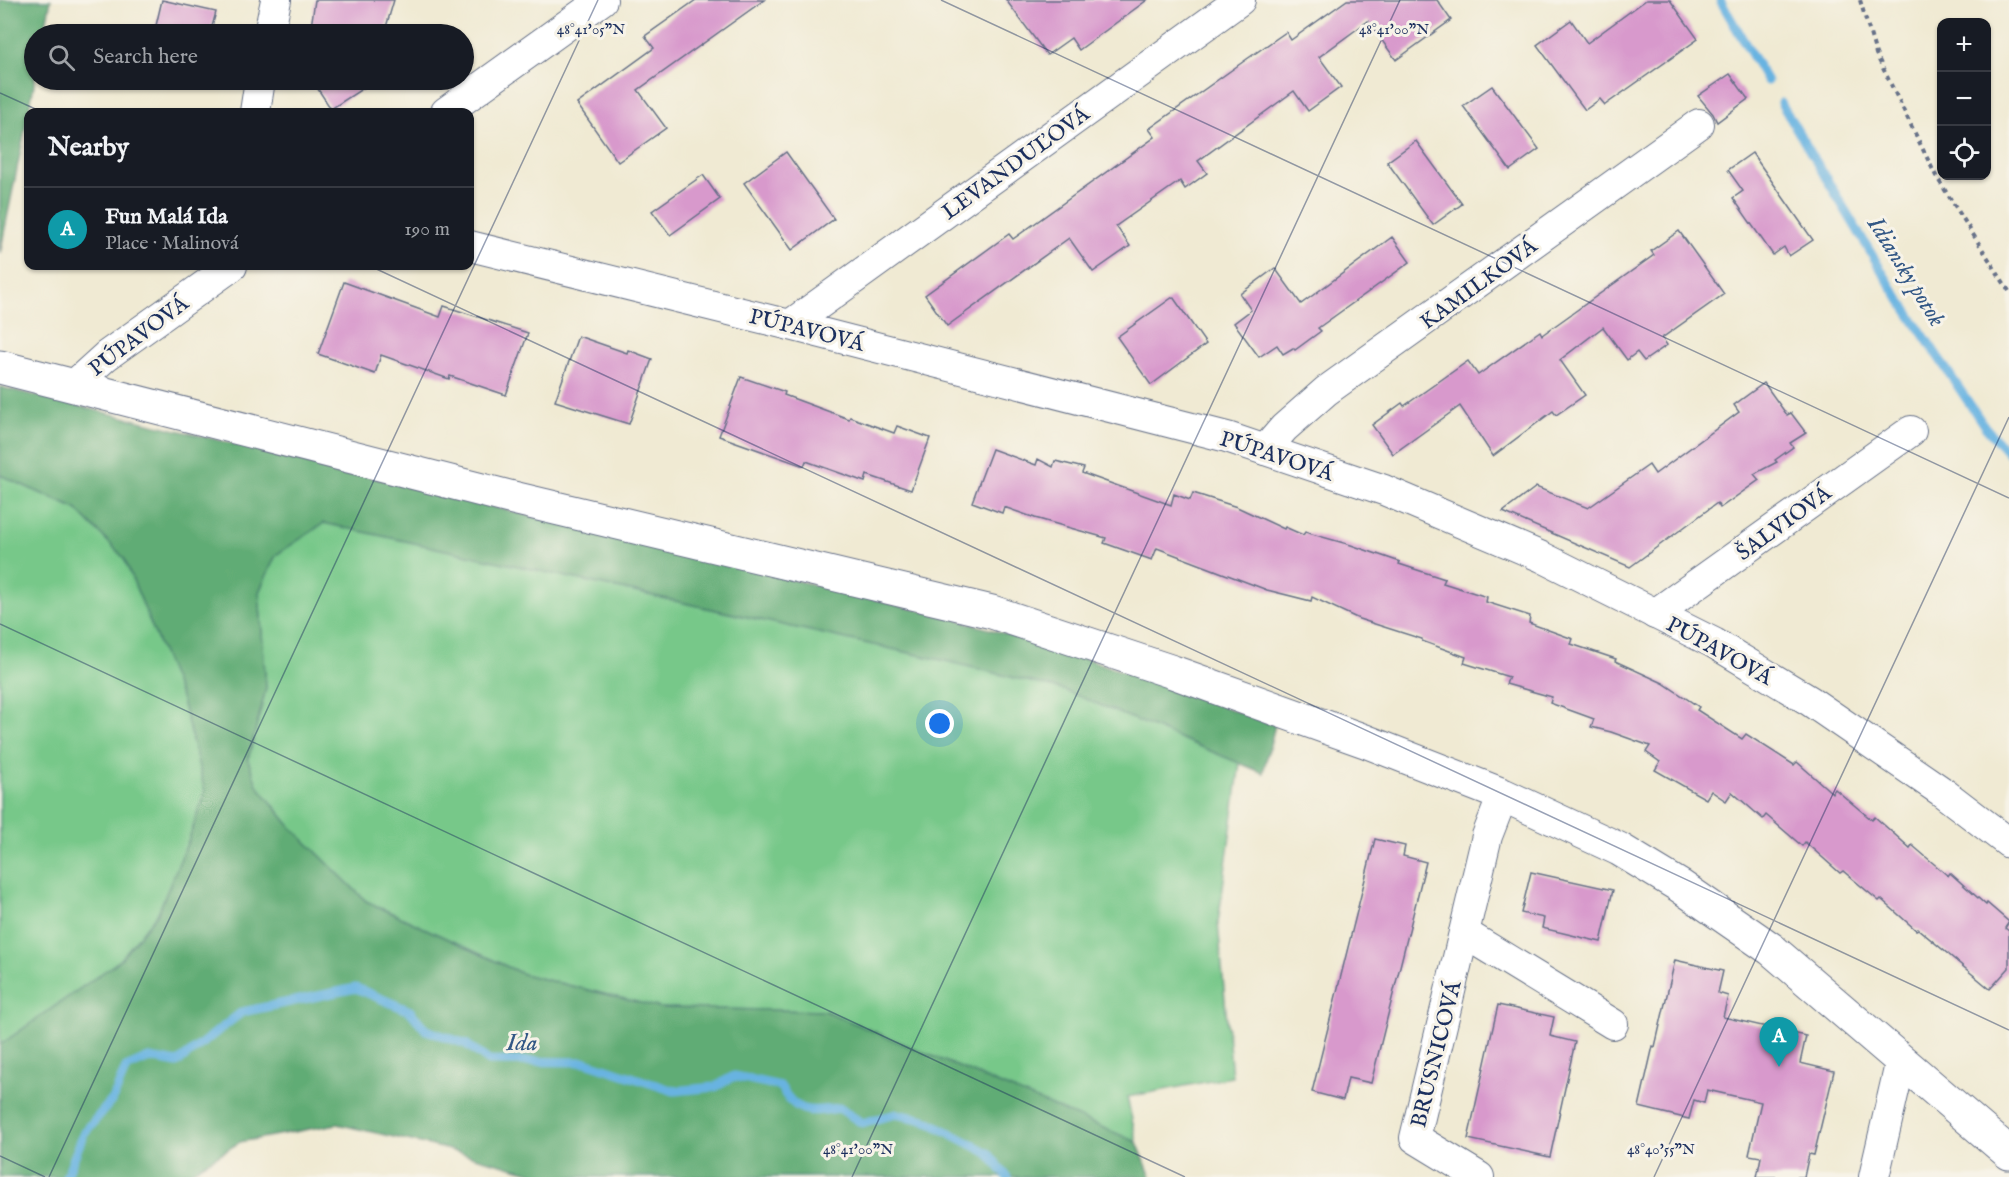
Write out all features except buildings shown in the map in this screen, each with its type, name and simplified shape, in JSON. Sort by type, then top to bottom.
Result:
[{"type":"street","points":[[271,24],[276,0]]},
{"type":"street","points":[[452,108],[602,0]]},
{"type":"street","name":"LEVANDUĽOVÁ","points":[[790,325],[1240,0]]},
{"type":"street","points":[[256,108],[258,90]]},
{"type":"street","name":"KAMILKOVÁ","points":[[1265,450],[1284,428],[1326,392],[1699,124]]},
{"type":"street","name":"PÚPAVOVÁ","points":[[474,247],[1227,437],[1384,490],[1542,557],[1714,644],[1810,701],[1941,791],[2009,843]]},
{"type":"street","name":"PÚPAVOVÁ","points":[[74,385],[106,356],[226,270]]},
{"type":"street","points":[[0,367],[509,497],[992,612],[1194,679],[1365,741],[1503,795],[1619,849],[1680,886],[1771,949],[2009,1153]]},
{"type":"street","name":"ŠALVIOVÁ","points":[[1655,614],[1911,431]]},
{"type":"street","name":"BRUSNICOVÁ","points":[[1479,1177],[1415,1138],[1487,836],[1503,795]]},
{"type":"street","points":[[1464,933],[1613,1024]]},
{"type":"street","points":[[1874,1177],[1901,1060]]},
{"type":"path","points":[[1860,0],[1876,54],[1936,176],[2009,291]]},
{"type":"green space","points":[[0,0],[51,0],[46,24],[24,24],[24,90],[33,90],[29,108],[24,108],[24,134],[0,253]]},
{"type":"green space","points":[[0,387],[955,619],[1067,652],[1275,725],[1263,773],[1064,690],[946,661],[324,523],[276,555],[259,592],[266,688],[248,760],[257,785],[291,827],[366,901],[523,974],[661,1008],[825,1011],[1137,1142],[1151,1177],[548,1177],[442,1148],[337,1124],[240,1142],[182,1177],[0,1177],[0,1045],[119,961],[158,913],[189,839],[205,791],[182,700],[124,558],[76,509],[0,475]]},
{"type":"green space","points":[[0,475],[76,509],[124,558],[182,700],[205,791],[189,839],[158,913],[119,961],[0,1045]]},
{"type":"green space","points":[[324,523],[946,661],[1064,690],[1240,763],[1218,923],[1232,1077],[1127,1097],[1137,1142],[825,1011],[661,1008],[523,974],[366,901],[291,827],[257,785],[248,760],[266,688],[259,592],[276,555]]},
{"type":"waterway","name":"Idiansky potok","points":[[1720,0],[1767,81]]},
{"type":"waterway","name":"Idiansky potok","points":[[1781,103],[1892,288],[1985,427],[2009,454]]},
{"type":"waterway","name":"Ida","points":[[66,1177],[84,1133],[113,1099],[126,1068],[149,1058],[177,1063],[242,1012],[356,988],[410,1011],[426,1030],[466,1044],[489,1061],[586,1062],[674,1091],[715,1087],[734,1076],[780,1086],[798,1107],[811,1111],[839,1108],[862,1123],[896,1114],[925,1120],[988,1153],[1007,1177]]},
{"type":"place","name":"Fun Malá Ida","points":[[1779,1067]]}]
